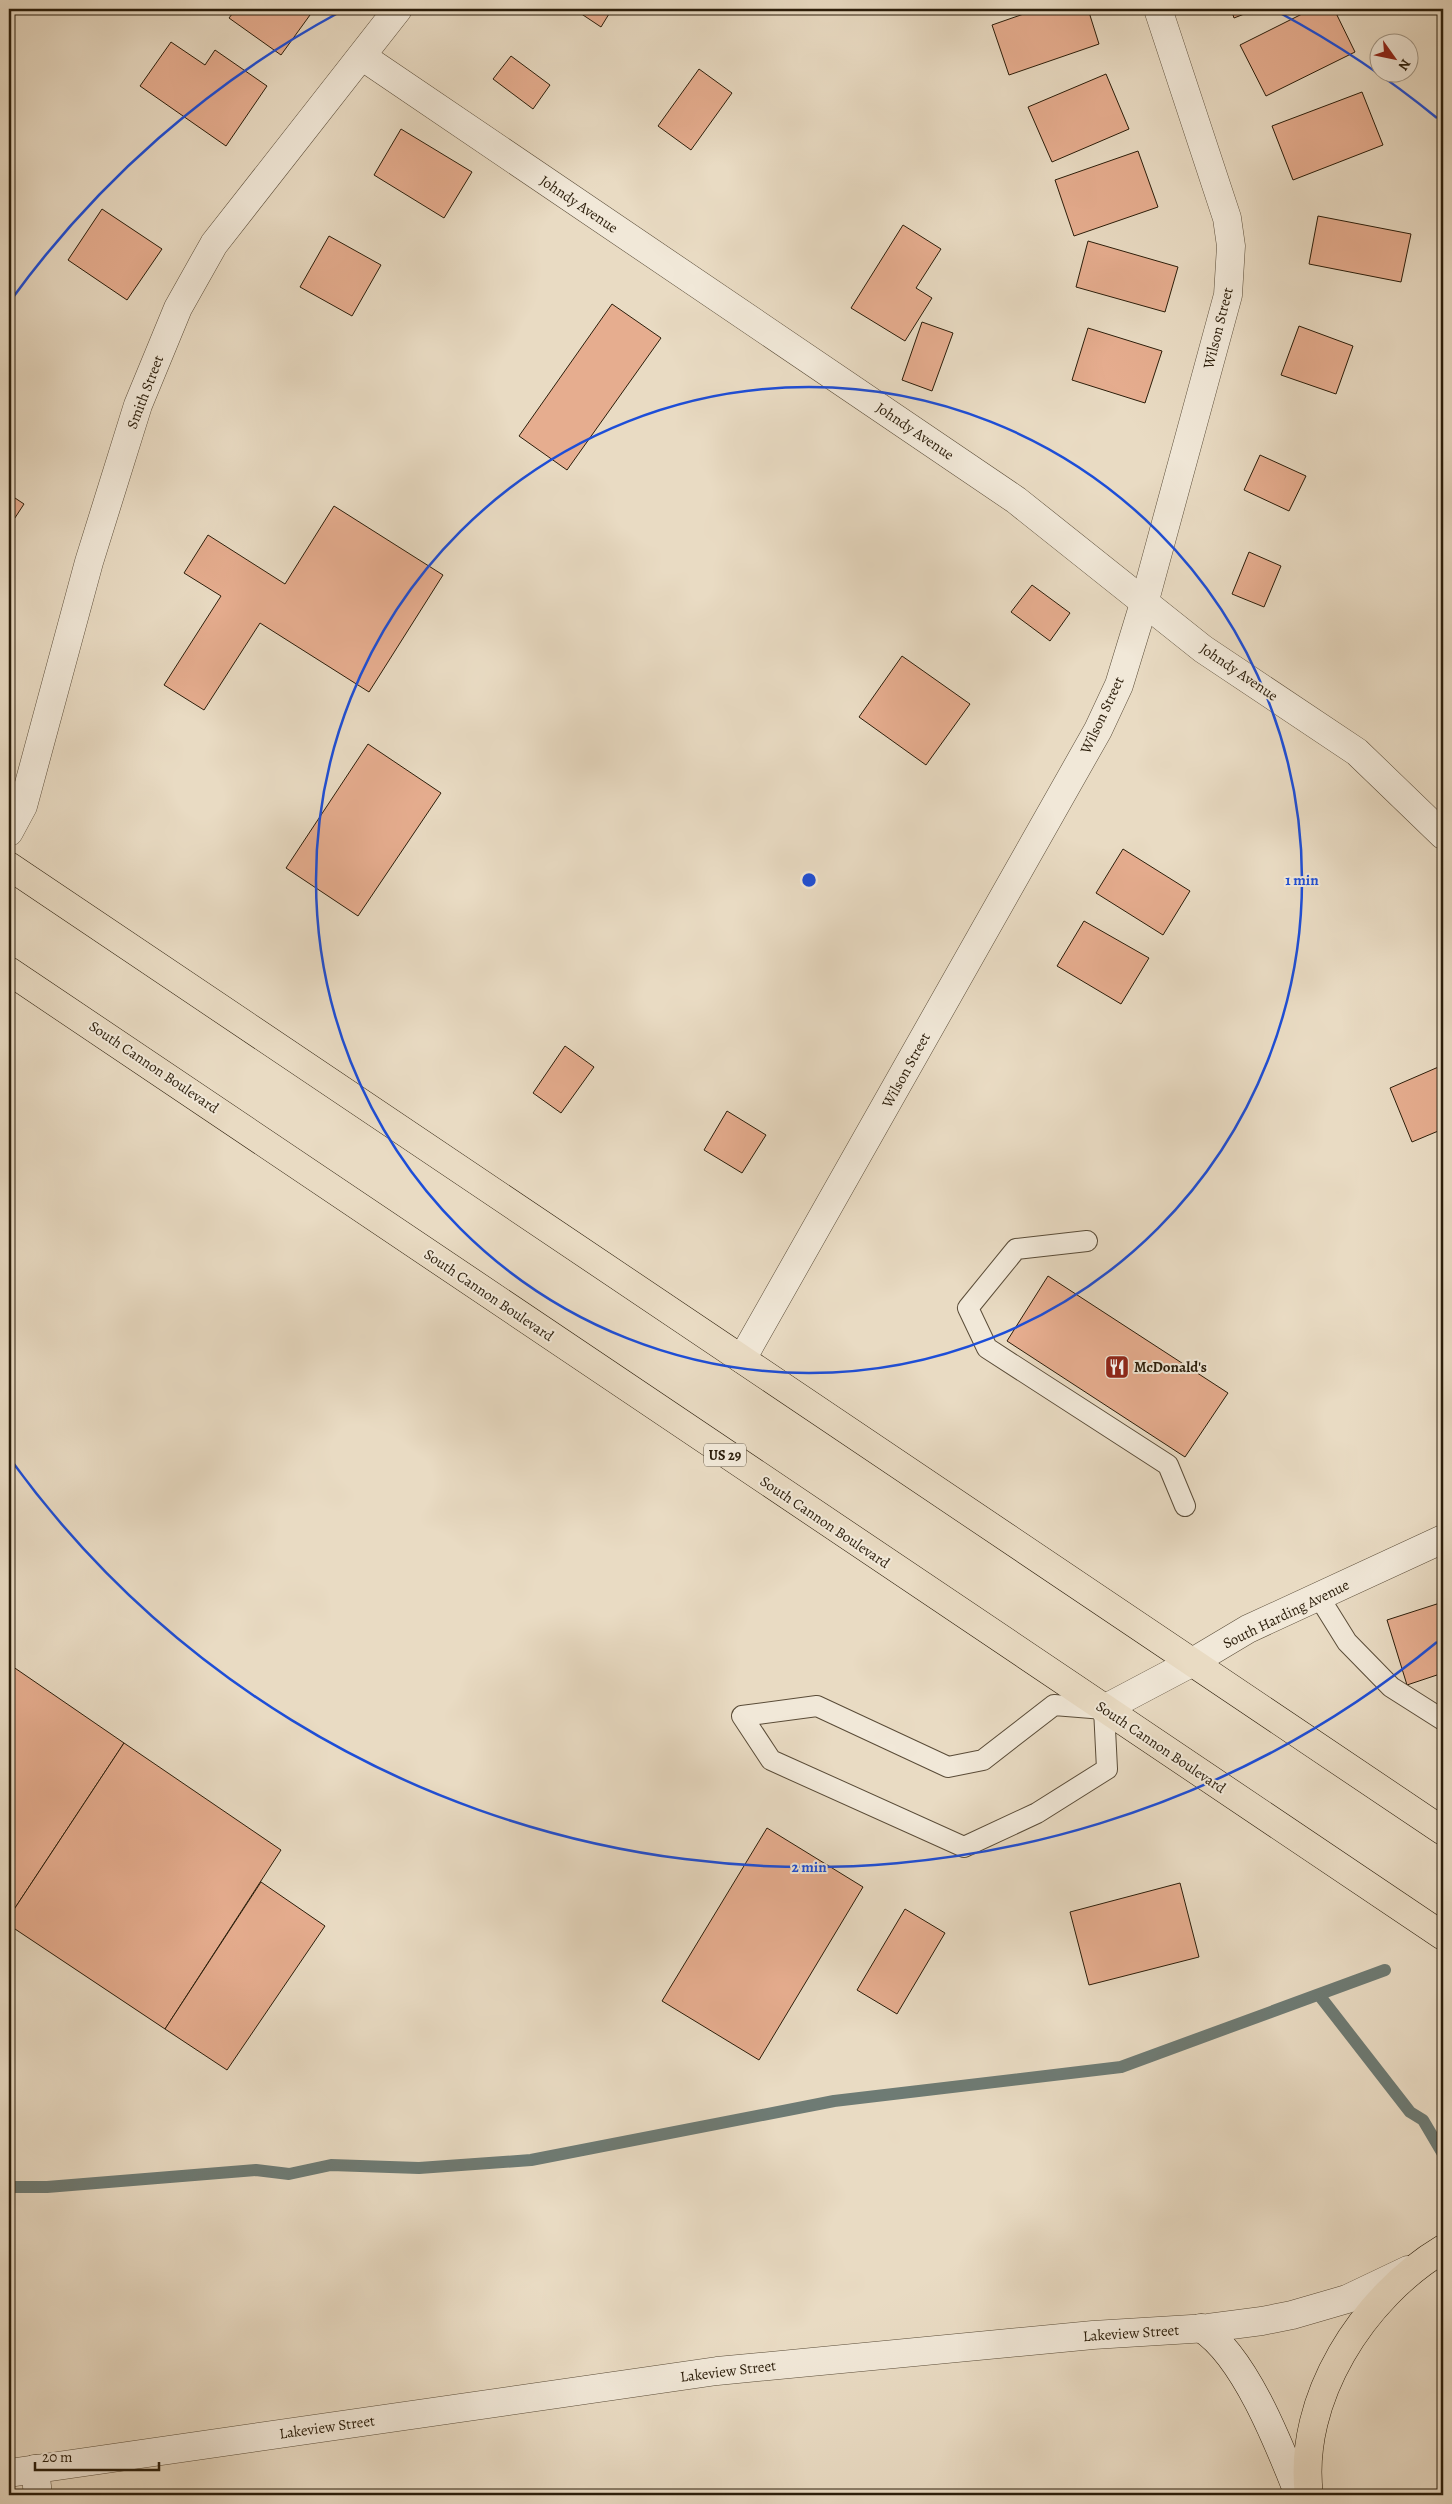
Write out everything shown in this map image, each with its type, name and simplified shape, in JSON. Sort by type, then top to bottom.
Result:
[{"type":"main road","points":[[9,866],[1443,1832]]},
{"type":"main road","name":"South Cannon Boulevard","points":[[9,970],[1443,1936]]},
{"type":"main road","points":[[1309,2495],[1308,2467],[1317,2415],[1327,2382],[1339,2357],[1361,2325],[1378,2305],[1405,2278],[1440,2251]]},
{"type":"street","name":"Smith Street","points":[[9,832],[23,806],[89,562],[138,405],[178,308],[214,244],[363,57],[398,9]]},
{"type":"street","name":"Wilson Street","points":[[742,1359],[1098,730],[1118,684],[1145,600],[1228,295],[1231,246],[1227,218],[1158,9]]},
{"type":"street","name":"Johndy Avenue","points":[[363,57],[1016,500],[1145,600],[1203,649],[1357,752],[1443,835]]},
{"type":"street","name":"South Harding Avenue","points":[[1104,1709],[1192,1663],[1248,1629],[1443,1539]]},
{"type":"street","name":"Lakeview Street","points":[[27,2479],[717,2371],[1092,2335],[1201,2328],[1262,2321],[1323,2307],[1373,2288],[1440,2251]]},
{"type":"street","points":[[1201,2328],[1226,2352],[1250,2386],[1299,2495]]},
{"type":"lane","points":[[1087,1241],[1016,1248],[968,1308],[987,1348],[1168,1465],[1185,1506]]},
{"type":"lane","points":[[1318,1597],[1347,1642],[1392,1687],[1443,1720]]},
{"type":"lane","points":[[1054,1705],[1104,1709],[1107,1769],[1037,1813],[964,1847],[771,1760],[742,1716],[817,1706],[948,1767],[983,1760],[1054,1705]]},
{"type":"building","points":[[236,9],[301,9],[310,15],[281,55],[229,18]]},
{"type":"building","points":[[574,9],[612,9],[601,27]]},
{"type":"building","points":[[1038,9],[1088,9],[1099,44],[1009,75],[992,25]]},
{"type":"building","points":[[1231,9],[1257,9],[1234,18]]},
{"type":"building","points":[[1312,9],[1334,9],[1355,52],[1266,96],[1240,45]]},
{"type":"building","points":[[171,42],[205,65],[215,50],[267,86],[226,146],[140,86]]},
{"type":"building","points":[[511,56],[550,85],[533,109],[493,79]]},
{"type":"building","points":[[699,69],[732,93],[691,150],[658,126]]},
{"type":"building","points":[[1106,74],[1129,129],[1052,162],[1028,107]]},
{"type":"building","points":[[1362,92],[1383,145],[1293,180],[1272,126]]},
{"type":"building","points":[[401,129],[472,172],[444,218],[374,175]]},
{"type":"building","points":[[1138,151],[1158,207],[1074,236],[1055,180]]},
{"type":"building","points":[[102,209],[162,249],[127,300],[68,260]]},
{"type":"building","points":[[1318,216],[1411,234],[1401,282],[1309,264]]},
{"type":"building","points":[[903,225],[941,249],[916,288],[932,298],[905,341],[851,308]]},
{"type":"building","points":[[329,236],[381,265],[352,316],[300,287]]},
{"type":"building","points":[[1088,241],[1178,267],[1165,312],[1076,287]]},
{"type":"building","points":[[612,304],[661,338],[567,470],[519,436]]},
{"type":"building","points":[[922,322],[953,333],[932,391],[902,380]]},
{"type":"building","points":[[1299,326],[1353,346],[1336,394],[1281,375]]},
{"type":"building","points":[[1088,328],[1162,351],[1145,403],[1072,380]]},
{"type":"building","points":[[1260,455],[1306,476],[1289,511],[1244,490]]},
{"type":"building","points":[[9,494],[24,504],[9,527]]},
{"type":"building","points":[[334,506],[443,575],[369,692],[260,623],[204,710],[164,685],[221,596],[184,573],[208,535],[285,584]]},
{"type":"building","points":[[1249,552],[1281,566],[1264,607],[1232,594]]},
{"type":"building","points":[[1032,585],[1070,613],[1050,641],[1011,612]]},
{"type":"building","points":[[902,656],[970,704],[926,765],[859,717]]},
{"type":"building","points":[[368,744],[441,793],[358,916],[286,868]]},
{"type":"building","points":[[1123,849],[1190,891],[1163,935],[1096,893]]},
{"type":"building","points":[[1084,921],[1149,958],[1121,1004],[1057,966]]},
{"type":"building","points":[[565,1046],[594,1067],[561,1113],[533,1093]]},
{"type":"building","points":[[1443,1065],[1443,1129],[1412,1142],[1390,1088]]},
{"type":"building","points":[[727,1111],[766,1135],[742,1173],[704,1150]]},
{"type":"building","name":"McDonald's","points":[[1048,1276],[1228,1393],[1185,1457],[1007,1341]]},
{"type":"building","points":[[1443,1602],[1443,1673],[1407,1685],[1387,1620]]},
{"type":"building","points":[[9,1664],[124,1743],[9,1917]]},
{"type":"building","points":[[124,1743],[281,1850],[165,2029],[9,1925],[9,1917]]},
{"type":"building","points":[[767,1828],[863,1887],[759,2060],[662,2001]]},
{"type":"building","points":[[261,1882],[325,1926],[227,2070],[165,2029]]},
{"type":"building","points":[[1180,1883],[1199,1957],[1089,1985],[1070,1912]]},
{"type":"building","points":[[905,1909],[945,1933],[897,2014],[857,1990]]},
{"type":"waterway","points":[[9,2187],[47,2187],[256,2170],[289,2174],[331,2165],[419,2168],[531,2160],[834,2101],[1121,2067],[1385,1970]]},
{"type":"waterway","points":[[1319,1995],[1410,2112],[1423,2120],[1443,2154]]},
{"type":"place","name":"McDonald's","points":[[1117,1367]]}]
